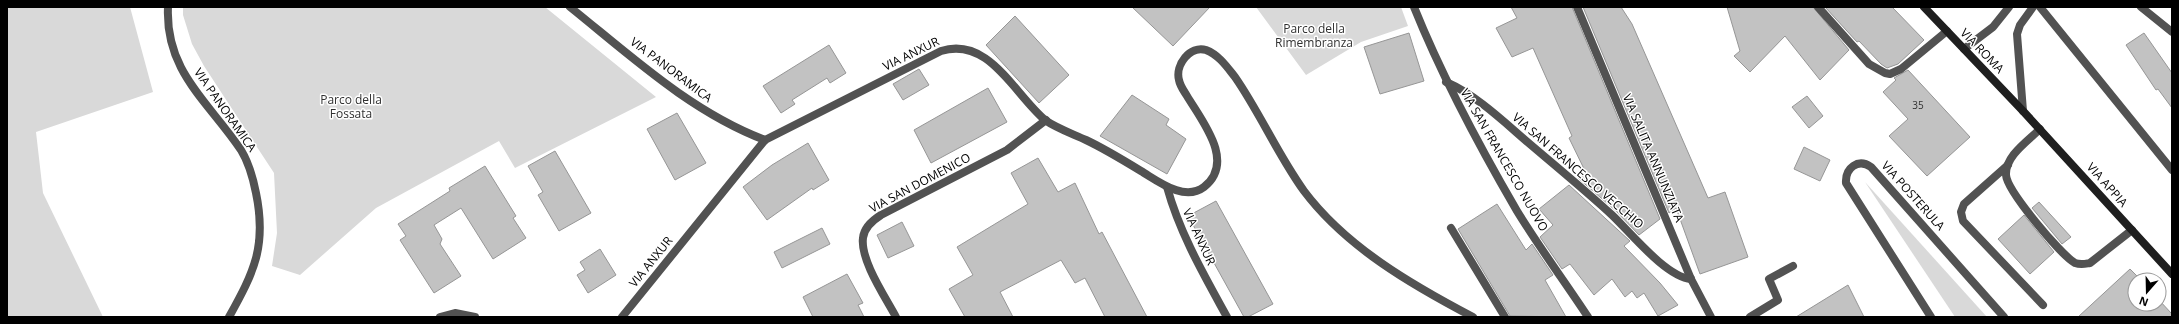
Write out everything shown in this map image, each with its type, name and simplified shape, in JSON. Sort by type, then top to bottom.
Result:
[{"type":"main road","name":"VIA ROMA","points":[[1924,7],[2023,111]]},
{"type":"main road","name":"VIA APPIA","points":[[2023,111],[2172,274]]},
{"type":"street","name":"VIA PANORAMICA","points":[[168,7],[170,34],[182,70],[194,91],[243,154],[251,173],[258,204],[260,233],[258,254],[246,285],[229,317]]},
{"type":"street","name":"VIA PANORAMICA","points":[[570,7],[703,110],[731,126],[765,140]]},
{"type":"street","name":"VIA SAN FRANCESCO NUOVO","points":[[1414,7],[1446,82],[1517,210],[1588,317]]},
{"type":"street","name":"VIA SALITA ANNUNZIATA","points":[[1577,7],[1691,279],[1711,317]]},
{"type":"street","points":[[1818,7],[1869,64],[1885,73],[1890,74],[1901,69],[1947,31]]},
{"type":"street","points":[[1964,49],[1997,23],[2009,7]]},
{"type":"street","points":[[2023,111],[2016,38],[2020,25],[2033,7]]},
{"type":"street","points":[[2040,7],[2172,170]]},
{"type":"street","points":[[2141,7],[2172,32]]},
{"type":"street","name":"VIA ANXUR","points":[[622,317],[765,140],[941,51],[957,48],[966,49],[982,55],[1046,120],[1110,152],[1167,187],[1176,217],[1186,241],[1227,317]]},
{"type":"street","points":[[1167,187],[1183,192],[1198,190],[1208,183],[1217,169],[1215,147],[1178,80],[1180,65],[1189,54],[1196,50],[1207,50],[1223,62],[1235,77],[1300,184],[1331,221],[1367,251],[1405,278],[1472,317]]},
{"type":"street","name":"VIA SAN FRANCESCO VECCHIO","points":[[1446,82],[1462,90],[1493,113],[1600,204],[1662,265],[1674,274],[1691,279]]},
{"type":"street","name":"VIA SAN DOMENICO","points":[[896,317],[866,255],[863,237],[868,225],[881,214],[1007,150],[1046,120]]},
{"type":"street","points":[[2040,129],[2012,157],[2006,174],[2017,199],[2074,262],[2082,265],[2090,263],[2132,230]]},
{"type":"street","name":"VIA POSTERULA","points":[[1931,317],[1846,183],[1846,174],[1855,165],[1863,164],[1871,167],[2004,317]]},
{"type":"street","points":[[2008,165],[1964,204],[1961,212],[1963,221],[2043,305]]},
{"type":"street","points":[[1451,228],[1505,317]]},
{"type":"street","points":[[1750,317],[1778,300],[1769,279],[1793,266]]},
{"type":"street","points":[[440,317],[455,313],[475,317]]},
{"type":"green space","points":[[7,7],[130,7],[153,92],[36,132],[43,193],[103,317],[7,317]]},
{"type":"green space","name":"Parco della Fossata","points":[[183,7],[545,7],[656,97],[515,168],[499,141],[376,208],[300,275],[272,266],[277,233],[274,173],[204,66],[192,44],[183,15]]},
{"type":"green space","name":"Parco della Rimembranza","points":[[1256,7],[1401,7],[1408,26],[1361,42],[1306,75]]},
{"type":"green space","points":[[1865,182],[1987,317],[1955,317]]},
{"type":"building","points":[[1132,7],[1210,7],[1173,46]]},
{"type":"building","points":[[1511,7],[1572,7],[1660,219],[1639,235],[1616,211],[1578,178],[1587,175],[1569,138],[1572,136],[1533,48],[1512,57],[1496,28],[1517,18]]},
{"type":"building","points":[[1583,7],[1621,7],[1632,24],[1708,198],[1725,192],[1748,257],[1700,274],[1676,208],[1669,213]]},
{"type":"building","points":[[1727,7],[1813,7],[1849,50],[1820,80],[1785,36],[1750,72],[1734,56],[1740,51]]},
{"type":"building","points":[[1825,7],[1892,7],[1924,40],[1898,64],[1887,68],[1881,64],[1859,41],[1857,42]]},
{"type":"building","points":[[1015,16],[1069,75],[1039,103],[986,45]]},
{"type":"building","points":[[1409,33],[1424,81],[1380,94],[1364,47]]},
{"type":"building","points":[[2144,33],[2172,73],[2172,108],[2158,89],[2156,90],[2126,45]]},
{"type":"building","points":[[829,45],[846,73],[830,83],[827,78],[792,100],[795,104],[781,113],[763,86]]},
{"type":"building","points":[[919,69],[929,85],[903,100],[893,84]]},
{"type":"building","points":[[1908,70],[1970,137],[1927,176],[1889,136],[1908,119],[1883,92],[1896,80],[1894,78]]},
{"type":"building","points":[[988,88],[1007,122],[931,163],[914,130]]},
{"type":"building","points":[[1132,95],[1169,119],[1166,125],[1186,139],[1167,174],[1100,136]]},
{"type":"building","points":[[1807,96],[1823,116],[1809,128],[1792,107]]},
{"type":"building","points":[[677,113],[706,163],[675,180],[647,129]]},
{"type":"building","points":[[808,143],[829,180],[813,190],[812,188],[767,220],[743,187],[772,165]]},
{"type":"building","points":[[1804,147],[1830,160],[1820,181],[1794,169]]},
{"type":"building","points":[[555,151],[591,213],[559,231],[538,195],[543,192],[528,166]]},
{"type":"building","points":[[1038,158],[1058,192],[1075,183],[1099,234],[1102,232],[1147,317],[1105,317],[1085,278],[1075,283],[1061,260],[1000,292],[1013,317],[965,317],[949,289],[973,275],[957,247],[1028,204],[1011,173]]},
{"type":"building","points":[[485,166],[516,216],[513,218],[526,238],[493,259],[461,208],[434,225],[442,239],[440,244],[461,276],[434,293],[400,240],[406,236],[398,224],[450,191],[449,188]]},
{"type":"building","points":[[1569,185],[1630,241],[1624,246],[1660,283],[1678,305],[1658,316],[1644,293],[1637,298],[1632,291],[1625,297],[1612,279],[1594,295],[1570,264],[1562,269],[1540,237],[1553,225],[1539,209]]},
{"type":"building","points":[[1216,201],[1273,304],[1248,317],[1244,317],[1188,216]]},
{"type":"building","points":[[2039,202],[2071,237],[2062,244],[2032,208]]},
{"type":"building","points":[[1497,204],[1526,250],[1532,244],[1553,275],[1545,280],[1566,317],[1510,316],[1458,229]]},
{"type":"building","points":[[2024,215],[2054,252],[2030,274],[1998,239]]},
{"type":"building","points":[[902,222],[914,246],[888,258],[877,235]]},
{"type":"building","points":[[822,228],[830,244],[782,268],[774,252]]},
{"type":"building","points":[[600,249],[616,275],[588,293],[577,275],[585,270],[580,262]]},
{"type":"building","points":[[2130,269],[2133,272],[2127,272],[2127,312],[2167,312],[2167,309],[2172,314],[2172,317],[2078,317]]},
{"type":"building","points":[[847,274],[863,303],[858,305],[864,317],[813,317],[803,297]]},
{"type":"building","points":[[1848,285],[1864,317],[1796,317]]}]
